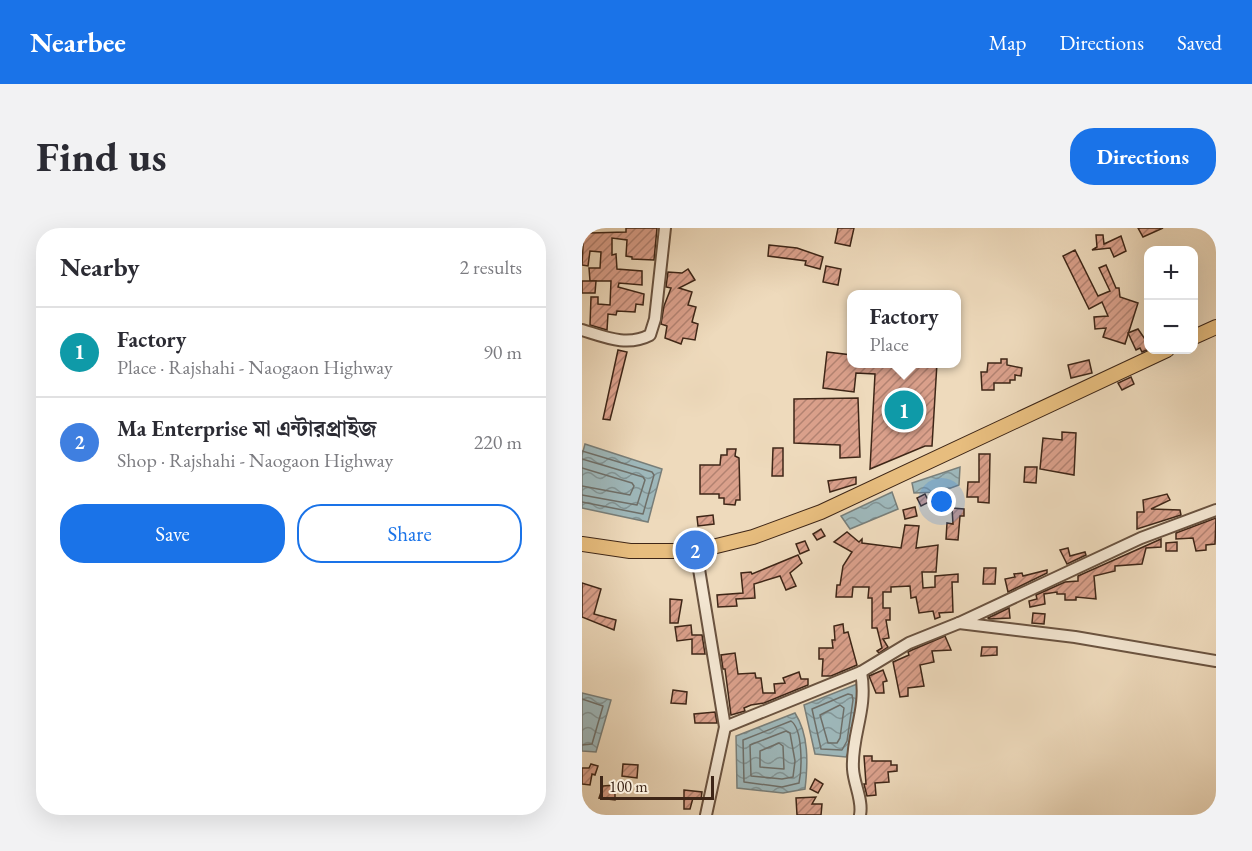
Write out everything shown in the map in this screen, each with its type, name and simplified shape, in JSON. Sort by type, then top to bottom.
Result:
[{"type":"main road","points":[[1198,335],[1216,327]]},
{"type":"main road","points":[[582,544],[630,551],[696,551],[753,537],[820,512],[1158,354]]},
{"type":"street","points":[[582,330],[617,341],[639,341],[650,335],[655,319],[665,228]]},
{"type":"street","points":[[724,727],[861,672],[909,643],[959,623],[1141,538],[1192,517],[1216,510]]},
{"type":"street","points":[[696,551],[724,727],[706,815]]},
{"type":"street","points":[[959,623],[1075,637],[1216,661]]},
{"type":"street","points":[[860,815],[853,769],[862,717],[864,690],[861,672]]},
{"type":"water","points":[[585,444],[662,469],[648,522],[582,508],[582,455]]},
{"type":"water","points":[[960,467],[959,485],[940,492],[914,493],[912,483]]},
{"type":"water","points":[[892,492],[898,509],[850,529],[841,516]]},
{"type":"water","points":[[857,684],[857,721],[846,757],[815,754],[804,705]]},
{"type":"water","points":[[582,693],[611,700],[596,752],[582,751]]},
{"type":"water","points":[[795,713],[805,740],[807,759],[805,789],[783,793],[737,788],[736,736]]},
{"type":"building","points":[[584,228],[592,228],[590,233],[626,232],[626,228],[657,228],[654,260],[632,259],[626,256],[627,240],[612,238],[612,255],[616,254],[617,269],[642,271],[642,285],[619,283],[618,287],[644,294],[643,305],[636,304],[635,312],[617,311],[616,315],[608,314],[607,330],[590,325],[591,297],[598,297],[598,304],[610,305],[611,281],[590,281],[589,268],[600,268],[601,252],[590,251],[588,266],[582,265]]},
{"type":"building","points":[[838,228],[854,228],[850,246],[835,243]]},
{"type":"building","points":[[1138,228],[1163,228],[1143,237]]},
{"type":"building","points":[[1096,235],[1103,235],[1104,244],[1121,236],[1126,251],[1114,257],[1110,248],[1092,250],[1097,247]]},
{"type":"building","points":[[769,245],[797,248],[823,257],[820,269],[805,265],[806,261],[768,256]]},
{"type":"building","points":[[1075,250],[1098,296],[1110,291],[1099,268],[1106,265],[1116,288],[1119,288],[1120,297],[1138,303],[1125,344],[1103,337],[1106,328],[1095,329],[1094,317],[1108,316],[1102,302],[1089,309],[1063,256]]},
{"type":"building","points":[[826,266],[841,269],[838,285],[823,282]]},
{"type":"building","points":[[688,269],[695,280],[679,288],[692,292],[688,305],[696,307],[692,322],[698,324],[695,340],[683,338],[681,344],[665,338],[667,326],[661,324],[664,306],[671,288],[666,287],[668,272],[682,273]]},
{"type":"building","points":[[582,281],[596,281],[595,293],[582,293]]},
{"type":"building","points":[[1138,329],[1144,338],[1144,351],[1142,352],[1140,348],[1136,350],[1128,333]]},
{"type":"building","points":[[618,350],[627,352],[610,420],[603,419]]},
{"type":"building","points":[[827,352],[847,354],[847,368],[937,368],[932,446],[925,446],[870,469],[875,374],[856,373],[854,392],[823,388]]},
{"type":"building","points":[[1001,359],[1007,359],[1007,365],[1022,368],[1021,376],[1015,375],[1015,380],[1010,380],[1010,383],[994,383],[994,390],[982,390],[981,372],[987,372],[988,363],[1001,363]]},
{"type":"building","points":[[1089,360],[1092,373],[1071,378],[1068,365]]},
{"type":"building","points":[[1131,377],[1134,384],[1122,390],[1118,383]]},
{"type":"building","points":[[858,398],[860,457],[840,458],[840,445],[794,443],[794,399]]},
{"type":"building","points":[[1062,432],[1076,433],[1074,475],[1040,469],[1043,438],[1062,440]]},
{"type":"building","points":[[773,448],[783,448],[783,476],[772,476]]},
{"type":"building","points":[[727,449],[736,449],[735,456],[739,458],[740,500],[736,500],[735,505],[724,504],[724,498],[719,498],[719,494],[700,494],[700,465],[720,465],[721,455],[727,455]]},
{"type":"building","points":[[979,454],[990,454],[989,503],[978,502],[978,497],[967,497],[968,482],[979,482]]},
{"type":"building","points":[[1025,467],[1037,467],[1036,483],[1024,482]]},
{"type":"building","points":[[856,477],[856,484],[830,492],[828,481]]},
{"type":"building","points":[[925,494],[929,502],[921,506],[917,498]]},
{"type":"building","points":[[1167,494],[1170,500],[1151,509],[1180,510],[1181,515],[1137,529],[1137,512],[1144,512],[1143,500]]},
{"type":"building","points":[[915,507],[917,516],[905,519],[903,510]]},
{"type":"building","points":[[952,508],[964,509],[964,516],[960,516],[958,540],[946,539],[947,523],[953,524]]},
{"type":"building","points":[[713,515],[714,524],[698,526],[697,517]]},
{"type":"building","points":[[1216,518],[1215,544],[1206,545],[1206,550],[1196,551],[1193,538],[1176,539],[1176,533]]},
{"type":"building","points":[[905,525],[919,526],[916,548],[938,545],[936,572],[922,572],[923,588],[935,587],[935,576],[958,574],[958,582],[952,582],[953,612],[939,613],[940,617],[935,619],[933,611],[919,613],[916,597],[911,598],[910,586],[891,587],[891,592],[883,592],[883,608],[890,608],[890,620],[886,620],[889,638],[883,639],[888,647],[879,653],[877,651],[882,648],[877,628],[872,628],[872,598],[868,598],[869,587],[853,587],[852,597],[836,597],[843,566],[852,552],[834,542],[847,532],[859,542],[862,539],[862,543],[901,548]]},
{"type":"building","points":[[821,529],[825,536],[817,540],[813,534]]},
{"type":"building","points":[[1161,539],[1161,547],[1146,548],[1142,564],[1115,566],[1115,571],[1094,576],[1096,599],[1076,597],[1076,600],[1065,600],[1065,594],[1057,594],[1057,592],[1044,594],[1045,604],[1030,607],[1029,601],[1037,599],[1036,595],[1065,582],[1078,581],[1078,576]]},
{"type":"building","points":[[805,541],[809,550],[800,554],[796,544]]},
{"type":"building","points":[[1177,542],[1177,551],[1166,551],[1166,543]]},
{"type":"building","points":[[1068,548],[1070,556],[1085,552],[1086,555],[1067,564],[1060,550]]},
{"type":"building","points":[[798,555],[802,563],[790,573],[796,586],[786,590],[780,576],[754,584],[755,598],[736,599],[737,606],[718,607],[717,595],[743,593],[741,573],[751,572],[752,574]]},
{"type":"building","points":[[984,568],[996,568],[995,584],[983,584]]},
{"type":"building","points":[[1047,570],[1047,573],[1008,592],[1005,579],[1015,577],[1014,574],[1022,573],[1023,576]]},
{"type":"building","points":[[582,583],[601,589],[594,614],[616,620],[614,630],[582,617]]},
{"type":"building","points":[[670,599],[682,600],[678,623],[670,623]]},
{"type":"building","points":[[1009,608],[1010,618],[988,618]]},
{"type":"building","points":[[1033,613],[1045,614],[1044,624],[1032,623]]},
{"type":"building","points":[[843,624],[844,633],[848,632],[857,665],[831,676],[822,676],[823,659],[819,659],[819,648],[833,648],[834,626]]},
{"type":"building","points":[[691,625],[692,635],[702,635],[705,654],[692,654],[692,639],[677,641],[675,627]]},
{"type":"building","points":[[945,636],[951,650],[932,651],[934,662],[920,665],[924,686],[908,688],[908,696],[900,697],[893,662],[909,655],[908,652],[912,650]]},
{"type":"building","points":[[982,647],[997,647],[997,655],[981,656]]},
{"type":"building","points":[[735,653],[738,674],[755,673],[756,678],[761,678],[763,693],[775,693],[774,684],[785,683],[783,678],[799,672],[801,679],[808,679],[808,685],[764,703],[751,705],[744,708],[745,711],[731,715],[721,655]]},
{"type":"building","points":[[883,670],[887,681],[883,682],[884,693],[876,693],[869,676]]},
{"type":"building","points":[[673,690],[687,692],[686,704],[671,703]]},
{"type":"building","points":[[715,712],[717,723],[695,723],[694,714]]},
{"type":"building","points":[[864,756],[872,756],[872,761],[891,761],[891,765],[897,765],[897,771],[888,772],[889,782],[875,783],[876,795],[867,796],[864,784],[866,784]]},
{"type":"building","points":[[591,764],[598,766],[595,775],[592,774],[590,785],[582,784],[582,768],[589,768]]},
{"type":"building","points":[[623,764],[638,765],[637,778],[622,776]]},
{"type":"building","points":[[815,779],[823,784],[818,793],[810,789]]},
{"type":"building","points":[[615,785],[615,800],[599,798],[603,786]]},
{"type":"building","points":[[684,790],[702,792],[701,799],[693,798],[690,809],[684,809]]},
{"type":"building","points":[[816,797],[812,804],[822,804],[821,815],[797,815],[796,798]]},
{"type":"place","name":"Factory","points":[[904,410]]},
{"type":"place","name":"Ma Enterprise মা এন্টারপ্রাইজ","points":[[695,550]]}]
